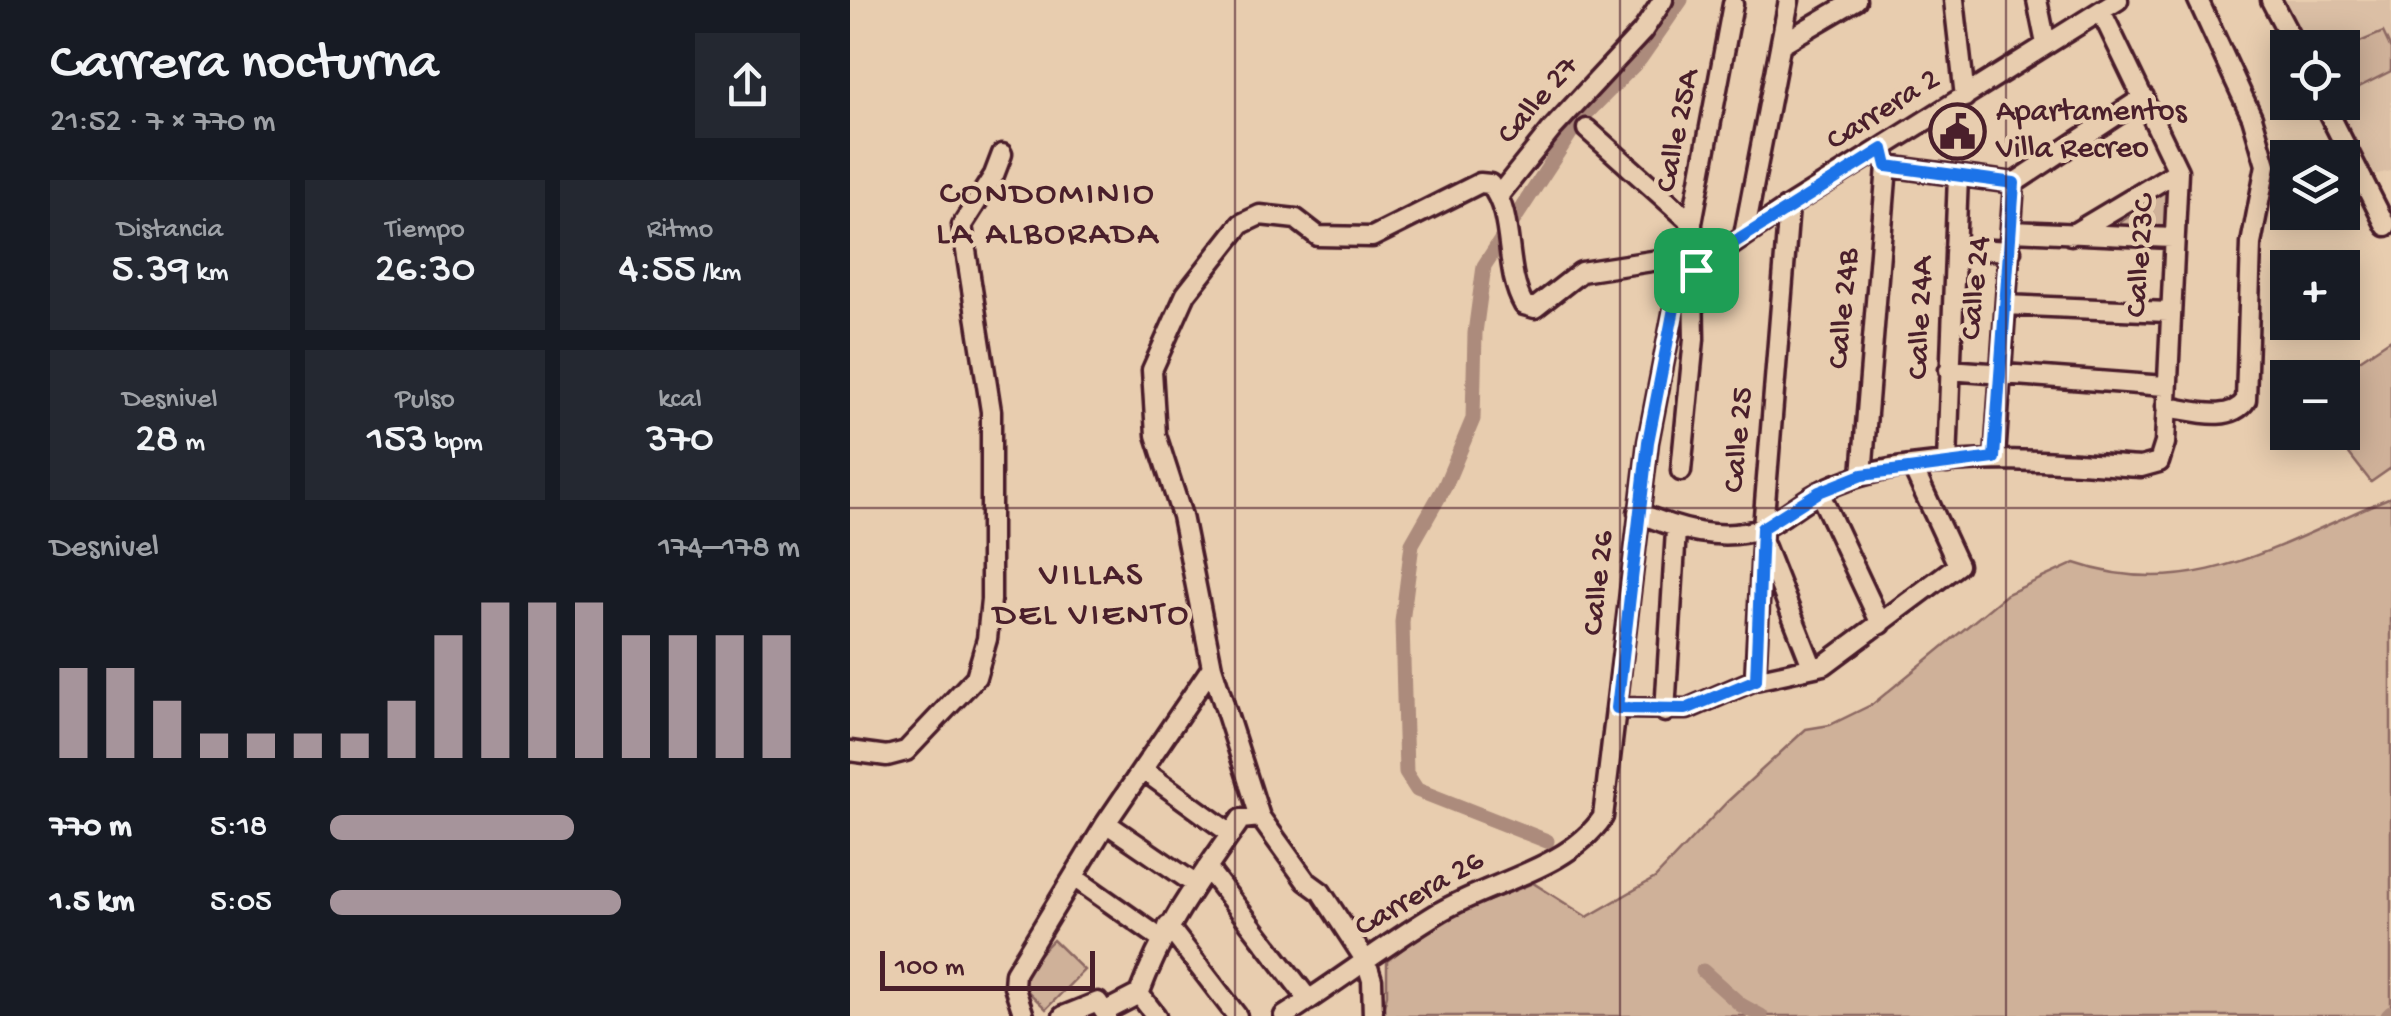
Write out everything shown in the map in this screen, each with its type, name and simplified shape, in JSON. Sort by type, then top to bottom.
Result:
[{"type":"street","name":"Calle 27","points":[[1501,202],[1552,129],[1642,32],[1662,0]]},
{"type":"street","points":[[1744,236],[1789,0]]},
{"type":"street","points":[[1781,44],[1856,0]]},
{"type":"street","points":[[1954,0],[1965,96]]},
{"type":"street","points":[[2037,0],[2046,44]]},
{"type":"street","name":"Carrera 2","points":[[1691,274],[1789,206],[1885,158],[1965,96],[2118,0]]},
{"type":"street","points":[[2166,407],[2236,412],[2246,400],[2251,244],[2266,165],[2252,117],[2198,0]]},
{"type":"street","points":[[2272,0],[2287,30]]},
{"type":"street","name":"Calle 25A","points":[[1681,471],[1692,224],[1733,4]]},
{"type":"street","name":"Calle 23C","points":[[1994,458],[2141,467],[2159,462],[2165,442],[2168,312],[2178,171],[2101,11]]},
{"type":"street","points":[[1885,158],[1958,176],[2014,183],[2144,97]]},
{"type":"street","points":[[2333,120],[2386,226]]},
{"type":"street","points":[[1587,128],[1692,224]]},
{"type":"street","points":[[850,752],[888,756],[906,750],[976,677],[987,639],[992,600],[991,412],[962,225],[994,175],[1002,154]]},
{"type":"street","name":"Calle 24B","points":[[1862,475],[1885,158]]},
{"type":"street","points":[[2070,236],[2178,171]]},
{"type":"street","name":"Calle 24A","points":[[1947,463],[1958,176]]},
{"type":"street","points":[[1373,1016],[1372,980],[1366,960],[1321,892],[1306,881],[1260,818],[1212,666],[1182,516],[1156,435],[1152,370],[1186,294],[1240,224],[1260,215],[1296,219],[1318,236],[1372,237],[1471,183],[1490,184],[1501,202],[1506,244],[1524,304],[1535,308],[1581,272],[1665,259],[1678,260],[1691,274]]},
{"type":"street","name":"Calle 24","points":[[1994,458],[2014,183]]},
{"type":"street","name":"Calle 25","points":[[1756,680],[1763,535],[1789,206]]},
{"type":"street","points":[[2013,230],[2070,236],[2172,238]]},
{"type":"street","points":[[1955,248],[2011,251]]},
{"type":"street","name":"Calle 26","points":[[1591,836],[1603,818],[1638,512],[1672,307],[1691,274]]},
{"type":"street","points":[[2006,305],[2168,312]]},
{"type":"street","points":[[1950,370],[2165,386]]},
{"type":"street","points":[[1638,512],[1676,530],[1763,535],[1819,492],[1862,475],[1994,458]]},
{"type":"street","points":[[1617,708],[1664,712],[1842,655],[1958,566],[1912,466]]},
{"type":"street","points":[[1819,492],[1881,624]]},
{"type":"street","points":[[1664,712],[1676,530]]},
{"type":"street","points":[[1763,535],[1812,666]]},
{"type":"street","points":[[1024,1016],[1014,986],[1016,973],[1106,823],[1212,666]]},
{"type":"street","points":[[1142,770],[1231,834]]},
{"type":"street","points":[[1063,1016],[1104,1010],[1138,994],[1164,932],[1195,884],[1242,819],[1260,818]]},
{"type":"street","points":[[1106,823],[1195,884]]},
{"type":"street","name":"Carrera 26","points":[[1284,1016],[1438,913],[1565,854],[1591,836]]},
{"type":"street","points":[[1207,868],[1309,1000]]},
{"type":"street","points":[[1075,878],[1164,932],[1237,1016]]},
{"type":"street","points":[[1138,994],[1156,1016]]},
{"type":"shaded area","points":[[2278,0],[2391,0],[2391,171],[2367,176],[2360,162],[2360,140],[2349,140],[2339,120],[2360,120],[2360,30],[2293,30]]},
{"type":"shaded area","points":[[2383,32],[2391,49],[2391,71],[2360,86],[2360,42]]},
{"type":"shaded area","points":[[2170,186],[2166,230],[2117,225]]},
{"type":"shaded area","points":[[2391,339],[2391,468],[2371,482],[2346,450],[2360,450],[2360,360]]},
{"type":"shaded area","points":[[2391,497],[2391,1016],[1381,1016],[1387,995],[1387,961],[1441,920],[1533,883],[1587,917],[1655,878],[1727,802],[1806,729],[1830,725],[1873,704],[2007,594],[2075,563],[2118,574],[2159,576],[2199,572],[2275,548]]},
{"type":"shaded area","points":[[1053,940],[1084,970],[1046,1009],[1015,979]]},
{"type":"waterway","points":[[1547,841],[1417,790],[1406,773],[1402,622],[1412,544],[1445,486],[1473,419],[1475,333],[1484,266],[1577,123],[1640,59],[1681,0]]},
{"type":"waterway","points":[[1703,971],[1741,1005],[1761,1016]]},
{"type":"waterway","points":[[2388,1016],[2391,1013]]},
{"type":"place","name":"Apartamentos Villa Recreo","points":[[1957,131]]},
{"type":"district","name":"CONDOMINIO LA ALBORADA","points":[[1048,215]]},
{"type":"district","name":"VILLAS DEL VIENTO","points":[[1092,596]]},
{"type":"route","points":[[1883,149],[1887,166],[2014,183],[1994,458],[1862,475],[1819,492],[1762,528],[1756,680],[1686,709],[1664,712],[1617,708],[1638,512],[1672,307],[1678,288],[1696,270],[1789,206],[1883,149]]}]
